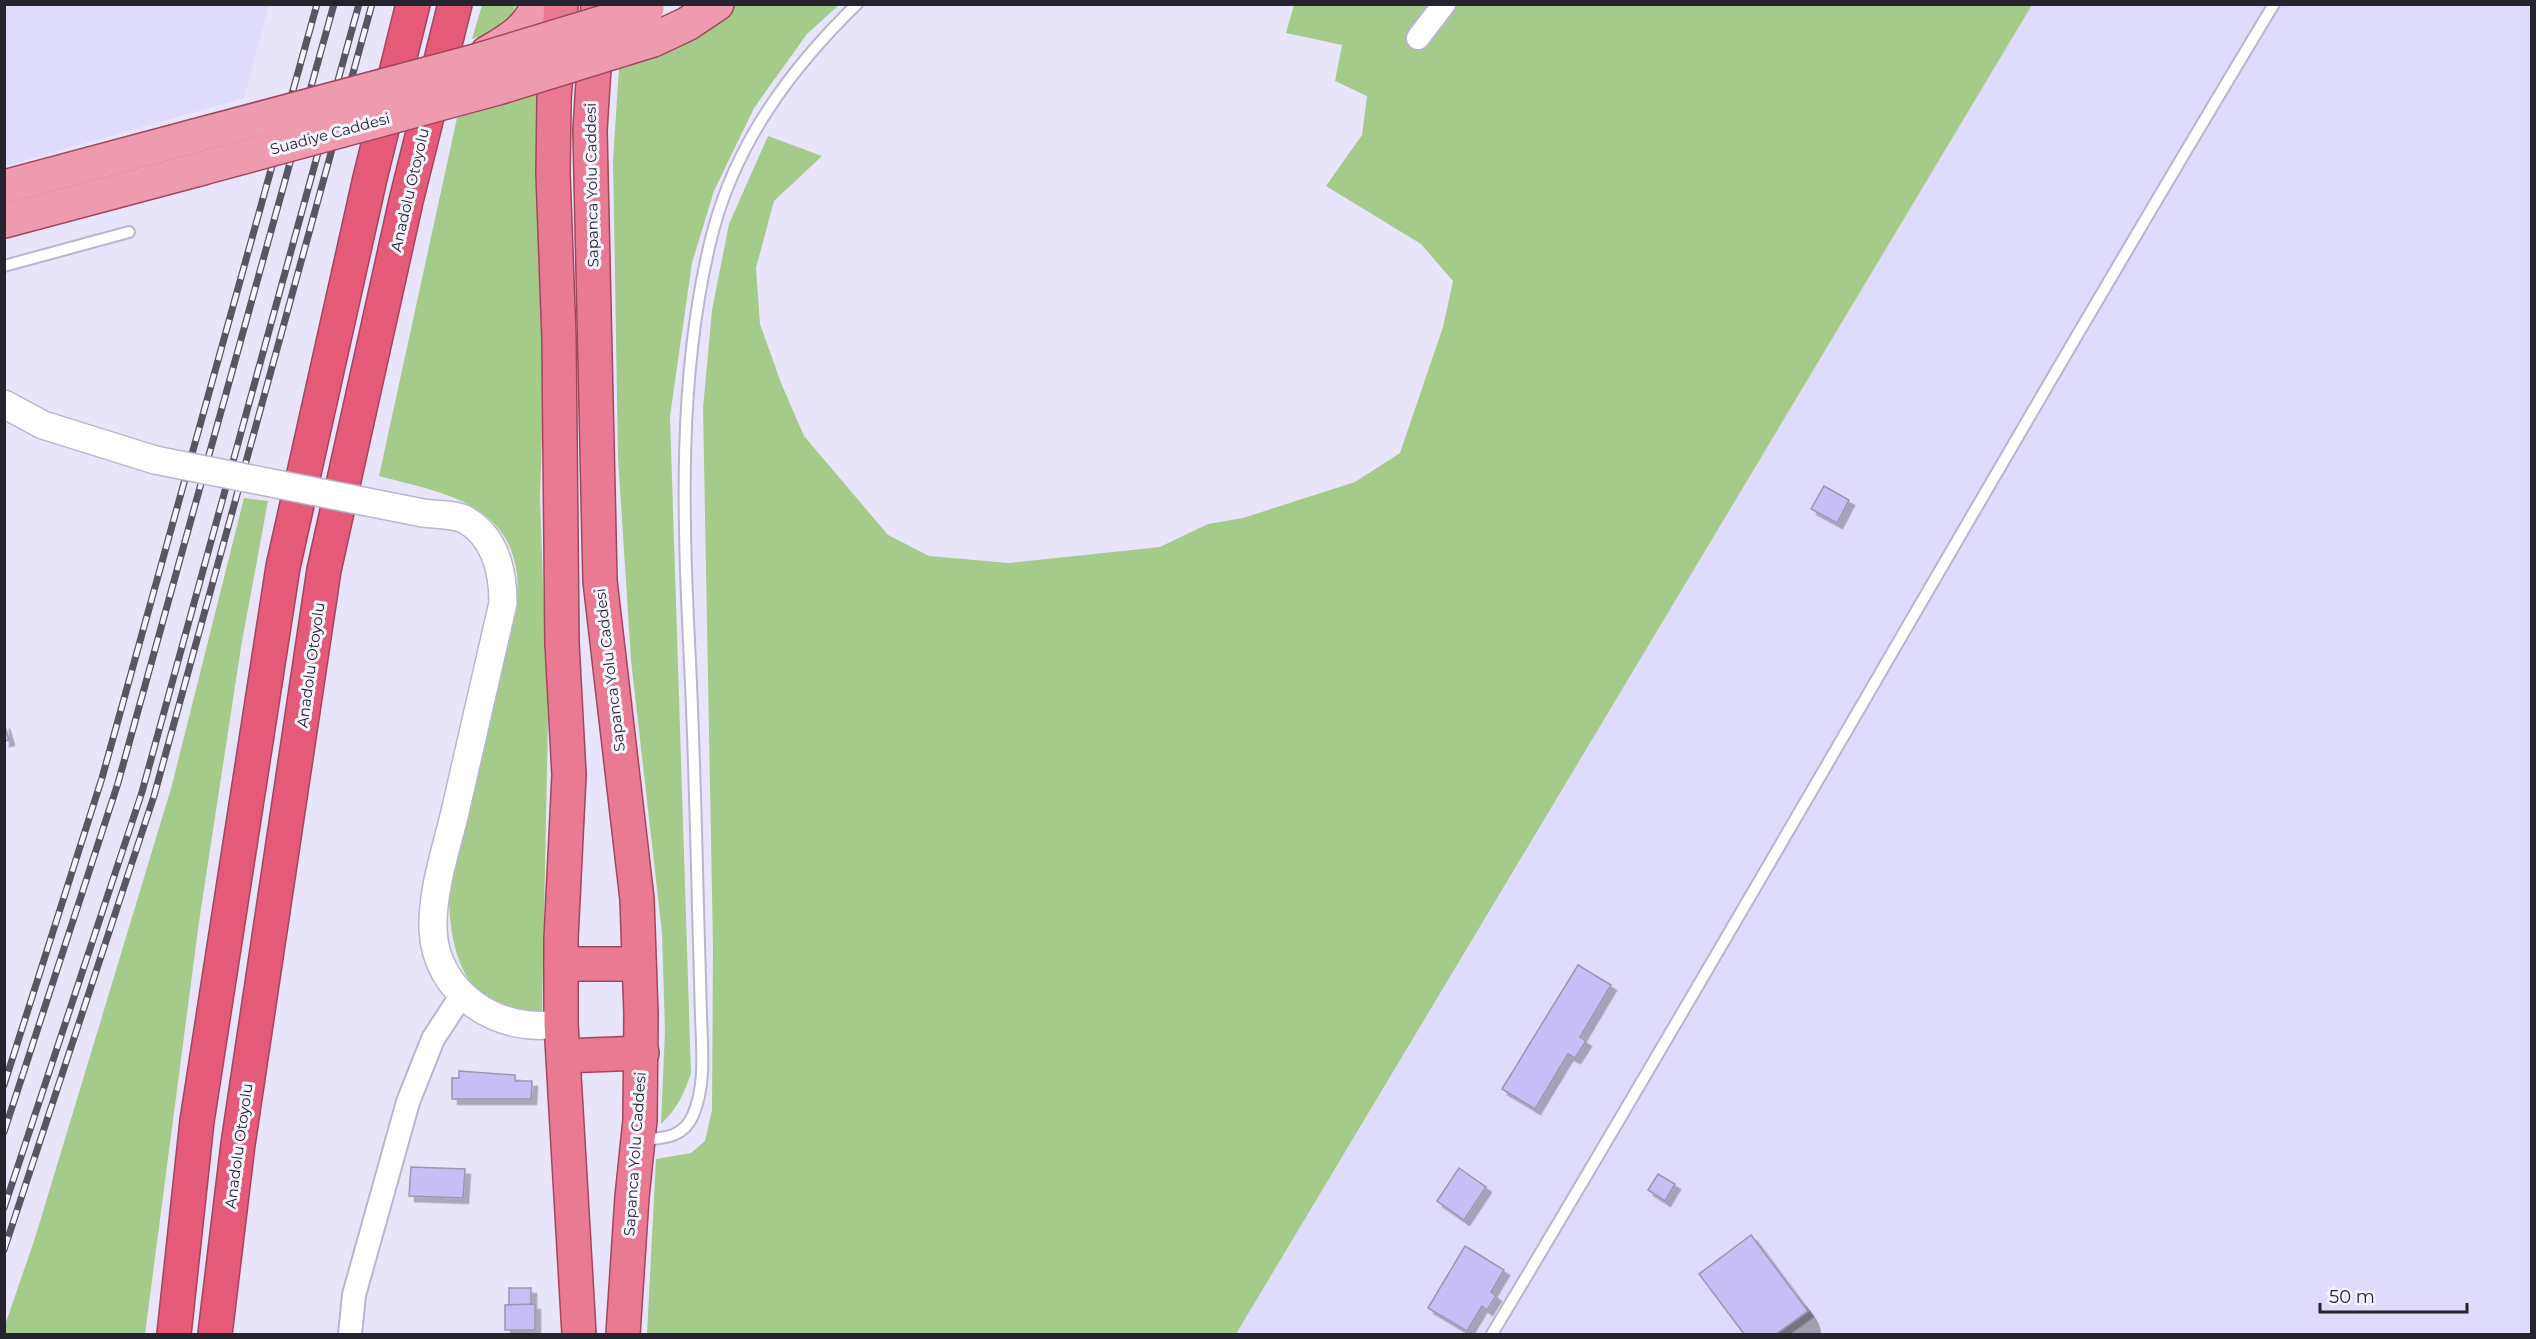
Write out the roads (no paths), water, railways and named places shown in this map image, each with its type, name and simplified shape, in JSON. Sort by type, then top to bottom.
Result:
[{"type":"highway","points":[[174,1335],[204,1076],[283,567],[370,178],[413,4]]},
{"type":"highway","name":"Anadolu Otoyolu","points":[[215,1335],[238,1144],[324,570],[406,201],[455,4]]},
{"type":"highway","points":[[561,4],[554,100],[553,173],[559,339],[562,643],[568,775],[561,1023],[579,1335]]},
{"type":"highway","name":"Sapanca Yolu Caddesi","points":[[598,4],[590,130],[600,580],[605,639],[630,825],[642,1053],[638,1141],[623,1335]]},
{"type":"highway","points":[[561,964],[639,964]]},
{"type":"highway","points":[[563,1056],[642,1053]]},
{"type":"main road","points":[[472,62],[516,36],[526,27],[538,4]]},
{"type":"main road","points":[[4,187],[472,62],[652,18],[687,24],[717,4]]},
{"type":"main road","name":"Suadiye Caddesi","points":[[4,221],[498,88],[652,18]]},
{"type":"street","points":[[1418,38],[1444,4]]},
{"type":"street","points":[[4,404],[42,425],[155,460],[464,519],[481,532],[494,548],[503,584],[503,603],[435,905],[433,928],[435,947],[441,966],[461,996],[476,1008],[495,1017],[540,1028],[561,1023]]},
{"type":"street","points":[[350,1335],[354,1295],[408,1102],[433,1039],[461,996]]},
{"type":"lane","points":[[638,1141],[671,1137],[683,1131],[693,1116],[700,1093],[695,769],[684,536],[686,424],[695,322],[712,234],[738,157],[779,92],[820,40],[857,4]]},
{"type":"lane","points":[[1492,1335],[1638,1090],[2031,412],[2274,4]]},
{"type":"lane","points":[[4,266],[129,232]]},
{"type":"railway","points":[[4,1085],[102,778],[317,4]]},
{"type":"railway","points":[[4,1132],[118,783],[334,4]]},
{"type":"railway","points":[[4,1208],[142,792],[359,4]]},
{"type":"railway","points":[[4,1250],[154,796],[372,4]]}]
